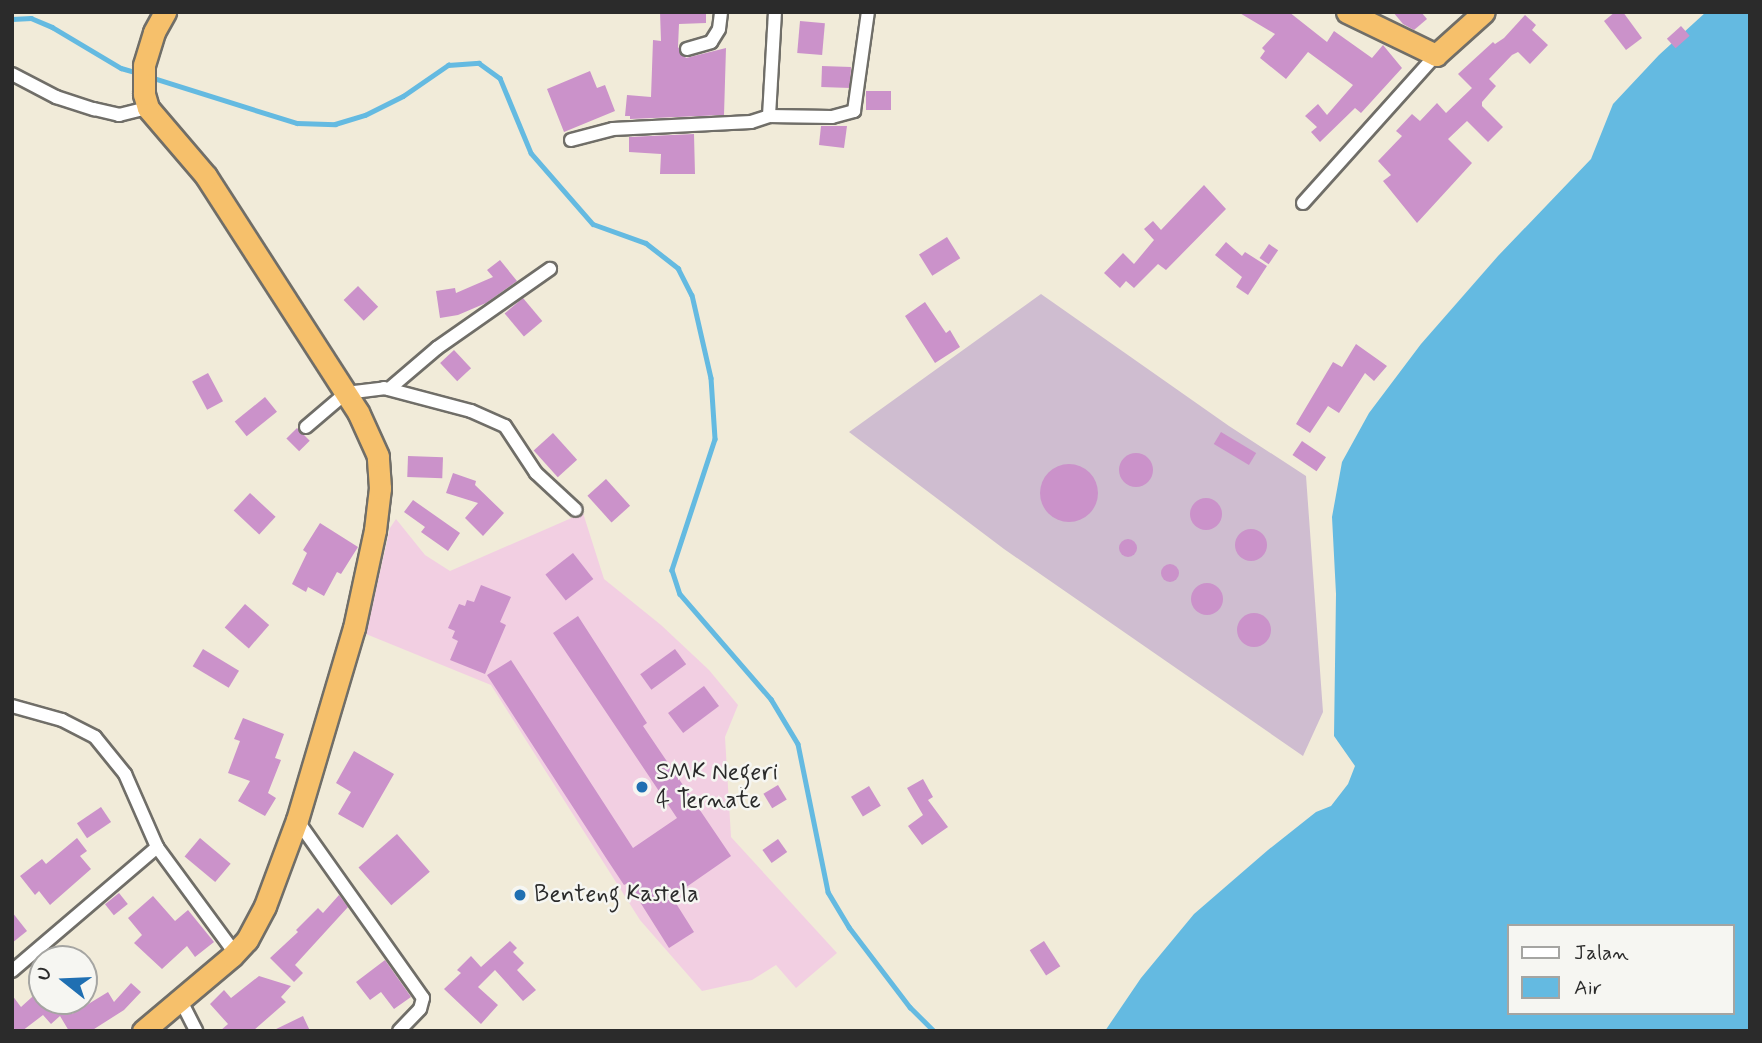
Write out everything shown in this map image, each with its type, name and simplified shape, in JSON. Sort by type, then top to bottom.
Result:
[{"type":"highway","points":[[143,1031],[181,1002],[235,953],[247,940],[265,906],[297,820],[354,628],[380,500],[378,456],[358,412],[206,176],[146,101],[144,65],[154,32],[165,12]]},
{"type":"highway","points":[[1347,12],[1436,55],[1484,12]]},
{"type":"street","points":[[687,49],[711,42],[719,29],[720,12]]},
{"type":"street","points":[[769,116],[775,12]]},
{"type":"street","points":[[571,140],[613,129],[751,122],[769,116],[832,117],[854,111],[868,12]]},
{"type":"street","points":[[1303,204],[1436,55]]},
{"type":"street","points":[[12,74],[56,97],[119,115],[146,101]]},
{"type":"street","points":[[389,389],[437,348],[550,269]]},
{"type":"street","points":[[306,427],[346,393],[389,389],[496,419],[513,436],[542,481],[576,510]]},
{"type":"street","points":[[12,706],[62,720],[95,737],[125,774],[167,865],[235,953]]},
{"type":"street","points":[[297,820],[423,998],[420,1009],[399,1031]]},
{"type":"street","points":[[12,971],[157,847]]},
{"type":"street","points":[[181,1002],[196,1031]]},
{"type":"shaded area","points":[[1041,294],[1229,426],[1306,476],[1323,712],[1303,756],[1004,549],[849,432]]},
{"type":"shaded area","name":"SMK Negeri 4 Ternate","points":[[583,513],[604,579],[661,625],[709,670],[738,705],[725,737],[731,837],[837,953],[796,988],[776,965],[752,980],[702,991],[640,920],[491,685],[366,634],[390,528],[396,519],[425,555],[450,571]]},
{"type":"water","points":[[1706,12],[1750,12],[1750,1031],[1105,1031],[1141,978],[1194,914],[1316,812],[1331,806],[1348,784],[1355,766],[1334,736],[1336,594],[1332,517],[1342,462],[1369,413],[1421,344],[1498,256],[1591,159],[1613,104],[1659,55]]},
{"type":"building","points":[[660,12],[706,12],[706,23],[679,24],[678,47],[686,58],[726,48],[724,115],[630,119],[630,116],[625,116],[627,95],[651,97],[653,40],[661,41]]},
{"type":"building","points":[[1238,12],[1289,12],[1327,42],[1334,31],[1372,58],[1383,45],[1402,68],[1361,113],[1355,108],[1320,142],[1311,132],[1317,127],[1305,116],[1318,104],[1327,115],[1353,85],[1308,52],[1286,79],[1260,58],[1265,51],[1262,48],[1275,34]]},
{"type":"building","points":[[1393,12],[1421,12],[1427,19],[1414,30],[1403,24]]},
{"type":"building","points":[[1615,12],[1623,12],[1642,38],[1626,50],[1604,21]]},
{"type":"building","points":[[1525,15],[1536,25],[1532,30],[1548,45],[1530,64],[1518,52],[1512,55],[1489,79],[1496,86],[1482,102],[1482,106],[1503,127],[1488,142],[1467,121],[1448,139],[1472,163],[1417,223],[1383,181],[1391,175],[1378,161],[1402,136],[1396,131],[1412,114],[1420,121],[1437,103],[1446,113],[1472,88],[1458,74],[1493,42],[1495,44],[1504,38]]},
{"type":"building","points":[[800,21],[825,23],[822,55],[797,53]]},
{"type":"building","points":[[1681,26],[1690,36],[1676,48],[1667,39]]},
{"type":"building","points":[[822,66],[851,67],[850,88],[821,87]]},
{"type":"building","points":[[590,71],[597,88],[605,85],[615,111],[564,132],[547,89]]},
{"type":"building","points":[[866,91],[891,91],[891,110],[866,110]]},
{"type":"building","points":[[821,126],[847,126],[844,148],[819,145]]},
{"type":"building","points":[[694,134],[695,174],[660,174],[661,154],[629,152],[629,137]]},
{"type":"building","points":[[1204,185],[1226,209],[1166,270],[1158,264],[1134,288],[1126,281],[1120,288],[1104,273],[1123,253],[1134,264],[1154,240],[1144,229],[1153,221],[1161,230]]},
{"type":"building","points":[[947,237],[960,258],[932,276],[919,254]]},
{"type":"building","points":[[1226,242],[1242,256],[1245,252],[1267,266],[1248,295],[1236,287],[1242,277],[1215,255]]},
{"type":"building","points":[[1269,244],[1278,250],[1269,264],[1259,258]]},
{"type":"building","points":[[500,260],[517,281],[486,303],[458,315],[440,318],[436,291],[455,288],[456,293],[493,277],[487,270]]},
{"type":"building","points":[[358,286],[378,307],[364,321],[344,300]]},
{"type":"building","points":[[523,298],[542,321],[524,336],[505,313]]},
{"type":"building","points":[[925,302],[946,333],[950,330],[960,347],[935,363],[905,316]]},
{"type":"building","points":[[1356,344],[1387,366],[1374,381],[1365,373],[1339,413],[1328,406],[1310,433],[1296,424],[1333,362],[1342,367]]},
{"type":"building","points":[[454,350],[471,368],[457,381],[440,363]]},
{"type":"building","points":[[208,373],[223,401],[207,410],[192,381]]},
{"type":"building","points":[[265,397],[277,412],[247,436],[235,422]]},
{"type":"building","points":[[297,428],[310,441],[299,451],[286,439]]},
{"type":"building","points":[[1221,432],[1256,453],[1249,465],[1214,444]]},
{"type":"building","points":[[553,433],[577,460],[558,477],[534,450]]},
{"type":"building","points":[[1302,441],[1326,457],[1317,471],[1292,455]]},
{"type":"building","points":[[1136,453],[1148,458],[1153,470],[1148,482],[1136,487],[1124,482],[1119,470],[1124,458]]},
{"type":"building","points":[[408,456],[443,457],[442,478],[407,477]]},
{"type":"building","points":[[1069,464],[1080,466],[1093,477],[1098,493],[1096,504],[1085,517],[1069,522],[1058,520],[1045,509],[1040,493],[1042,482],[1053,469]]},
{"type":"building","points":[[453,473],[476,481],[475,485],[504,513],[483,536],[465,518],[478,503],[446,493]]},
{"type":"building","points":[[606,479],[630,506],[612,522],[587,496]]},
{"type":"building","points":[[250,493],[276,517],[259,534],[234,511]]},
{"type":"building","points":[[1206,498],[1218,502],[1222,514],[1218,526],[1206,530],[1194,526],[1190,514],[1194,502]]},
{"type":"building","points":[[413,500],[460,533],[448,551],[421,532],[425,527],[404,512]]},
{"type":"building","points":[[320,523],[358,547],[341,574],[337,572],[324,596],[308,587],[306,592],[292,584],[307,553],[303,550]]},
{"type":"building","points":[[1251,529],[1262,534],[1267,545],[1262,556],[1251,561],[1240,556],[1235,545],[1240,534]]},
{"type":"building","points":[[1124,539],[1132,539],[1137,548],[1135,555],[1124,557],[1119,552],[1119,544]]},
{"type":"building","points":[[573,553],[593,579],[566,601],[545,575]]},
{"type":"building","points":[[1170,564],[1178,569],[1179,573],[1174,581],[1170,582],[1162,577],[1161,573],[1166,565]]},
{"type":"building","points":[[1207,583],[1219,587],[1223,599],[1219,611],[1207,615],[1195,611],[1191,599],[1195,587]]},
{"type":"building","points":[[481,585],[511,597],[500,622],[506,625],[485,674],[450,660],[458,641],[452,638],[455,631],[448,628],[459,604],[465,606],[467,600],[474,602]]},
{"type":"building","points":[[245,604],[269,625],[249,648],[225,627]]},
{"type":"building","points":[[1254,613],[1266,618],[1271,630],[1266,642],[1254,647],[1242,642],[1237,630],[1242,618]]},
{"type":"building","points":[[578,616],[647,723],[643,726],[731,856],[672,897],[694,932],[669,948],[628,883],[624,885],[487,675],[511,660],[633,848],[677,818],[553,633]]},
{"type":"building","points":[[203,649],[239,671],[229,688],[193,666]]},
{"type":"building","points":[[675,649],[686,664],[651,690],[640,674]]},
{"type":"building","points":[[704,686],[719,706],[683,733],[668,713]]},
{"type":"building","points":[[243,718],[284,734],[275,758],[281,760],[268,793],[276,798],[265,816],[238,801],[250,781],[228,773],[240,741],[234,739]]},
{"type":"building","points":[[354,751],[394,774],[363,828],[338,814],[351,792],[336,783]]},
{"type":"building","points":[[923,779],[933,797],[928,800],[948,827],[922,845],[908,826],[923,815],[907,788]]},
{"type":"building","points":[[778,785],[787,800],[772,808],[763,794]]},
{"type":"building","points":[[869,786],[881,806],[863,817],[851,797]]},
{"type":"building","points":[[101,807],[111,822],[87,838],[77,823]]},
{"type":"building","points":[[397,834],[430,872],[391,905],[359,867]]},
{"type":"building","points":[[77,838],[87,851],[80,856],[91,869],[50,905],[39,891],[35,895],[20,876],[42,859],[46,864]]},
{"type":"building","points":[[200,838],[231,864],[215,882],[185,856]]},
{"type":"building","points":[[778,839],[787,852],[772,863],[762,850]]},
{"type":"building","points":[[119,893],[128,904],[114,915],[105,904]]},
{"type":"building","points":[[339,895],[348,907],[295,965],[303,973],[294,982],[270,958],[298,932],[296,930],[318,908],[323,913]]},
{"type":"building","points":[[153,896],[175,921],[188,910],[214,942],[195,957],[187,946],[162,969],[134,943],[142,935],[128,918]]},
{"type":"building","points":[[12,912],[27,931],[12,943]]},
{"type":"building","points":[[510,941],[517,948],[513,952],[524,963],[517,970],[536,990],[523,1001],[495,970],[478,987],[498,1005],[481,1024],[444,989],[461,973],[457,970],[471,956],[481,967]]},
{"type":"building","points":[[1044,941],[1060,966],[1046,975],[1030,950]]},
{"type":"building","points":[[385,960],[411,997],[394,1009],[381,992],[370,1000],[356,982]]},
{"type":"building","points":[[259,976],[291,986],[281,997],[286,1002],[253,1031],[220,1031],[228,1024],[210,1004],[224,990],[231,998]]},
{"type":"building","points":[[131,983],[141,992],[124,1010],[91,1031],[69,1031],[60,1016],[51,1024],[43,1015],[98,1015],[98,998],[108,992],[114,1002]]},
{"type":"building","points":[[12,995],[21,1007],[28,1001],[28,1015],[43,1015],[22,1031],[16,1031],[12,1026]]},
{"type":"building","points":[[303,1016],[310,1031],[272,1031]]},
{"type":"waterway","points":[[12,19],[31,18],[52,27],[121,68],[139,73]]},
{"type":"waterway","points":[[150,77],[297,123],[335,124],[365,115],[403,96],[448,65],[479,63],[500,78],[531,153],[593,224],[646,243],[678,268],[692,295],[711,378],[715,439],[672,570],[680,594],[771,699],[798,744],[828,892],[849,927],[910,1007],[934,1031]]},
{"type":"place","name":"SMK Negeri 4 Ternate","points":[[642,787]]},
{"type":"place","name":"Benteng Kastela","points":[[520,895]]}]
